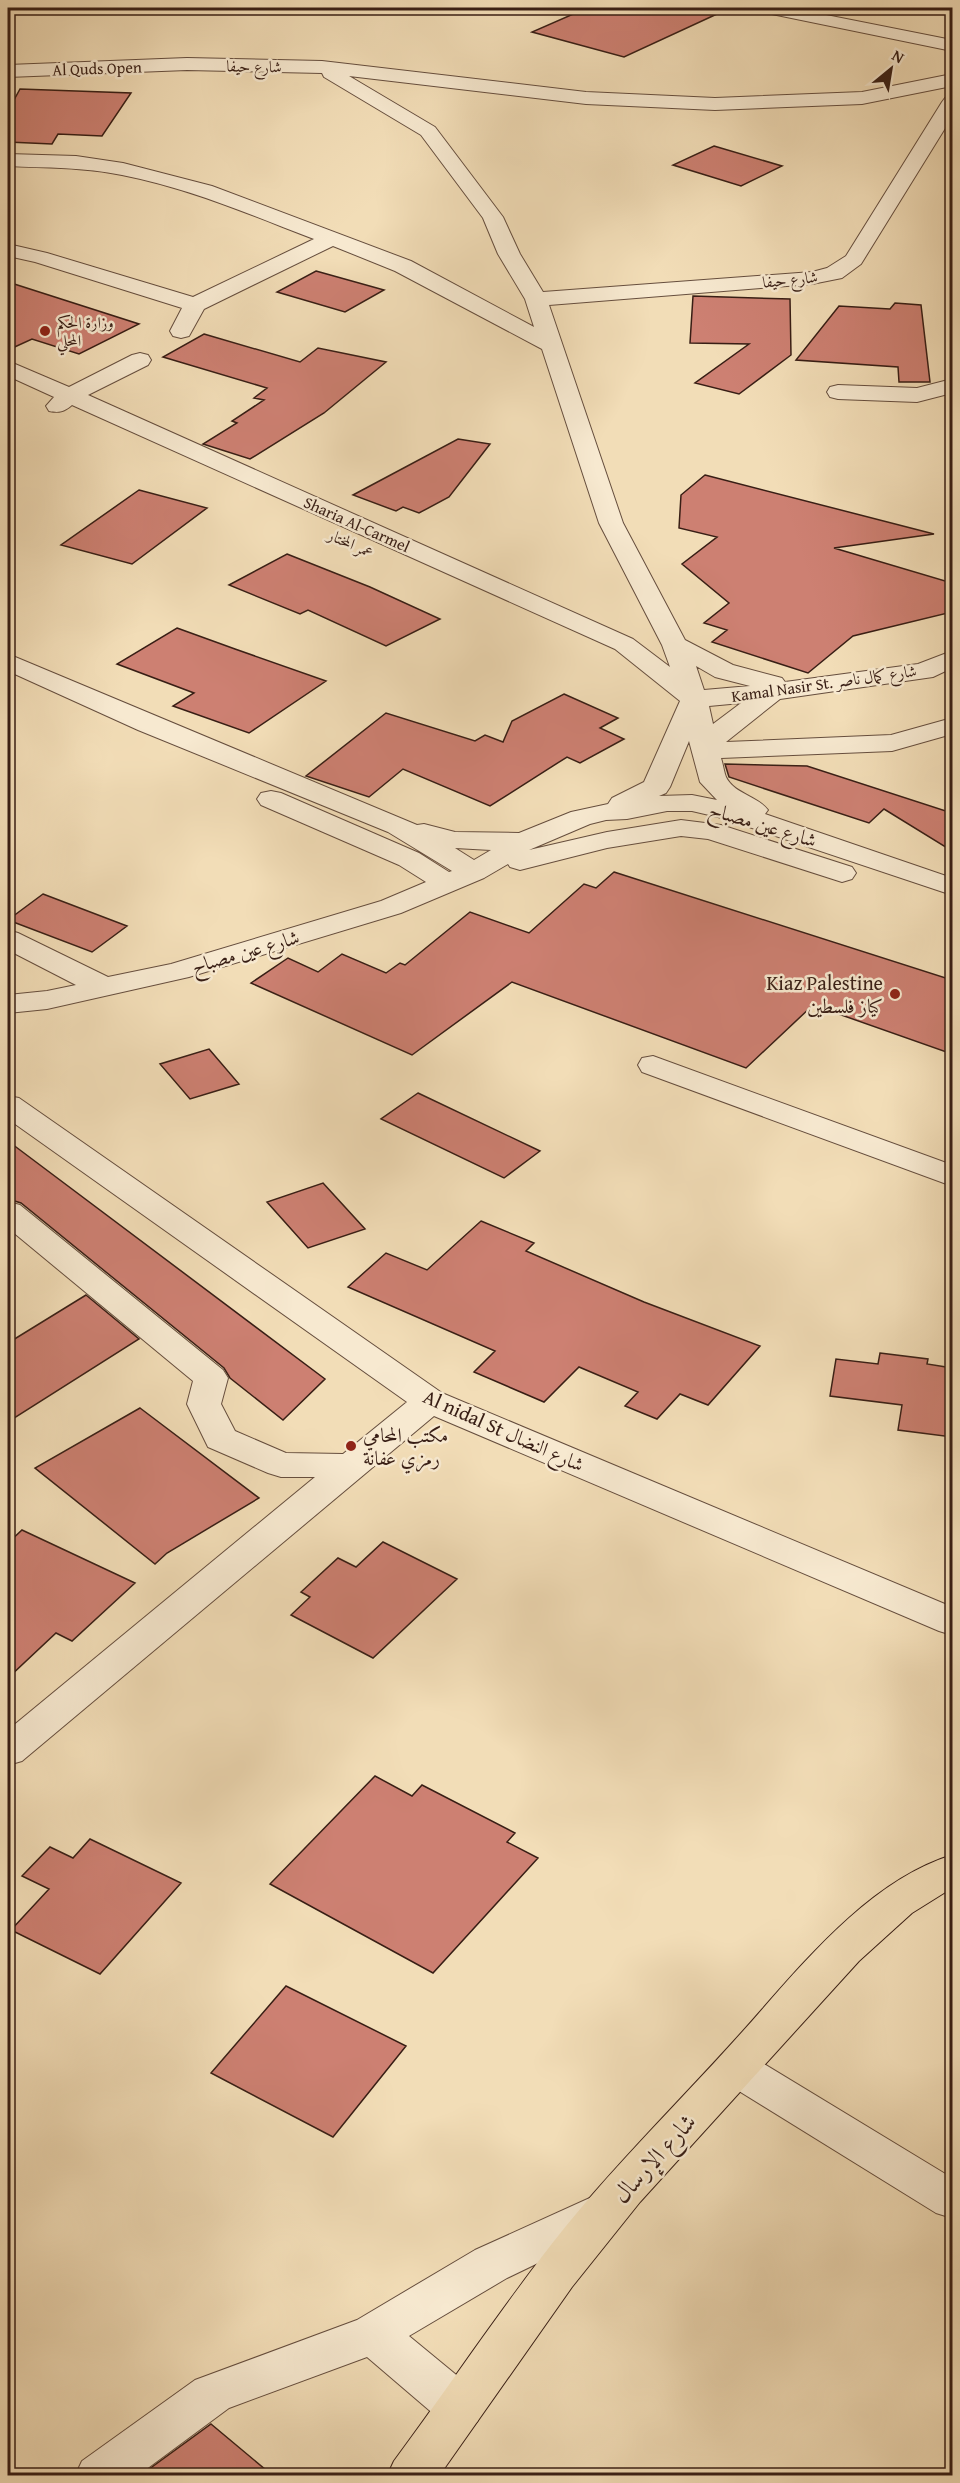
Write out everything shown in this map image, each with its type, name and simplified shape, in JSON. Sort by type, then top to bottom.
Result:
[{"type":"main road","name":"شارع الإرسال","points":[[411,2475],[549,2283],[607,2209],[809,1986],[886,1910],[947,1867]]},
{"type":"street","points":[[767,8],[822,14],[920,45],[932,53],[939,62],[932,71]]},
{"type":"street","points":[[878,31],[952,39]]},
{"type":"street","points":[[878,31],[952,46]]},
{"type":"street","name":"شارع حيفا","points":[[825,99],[932,71],[952,62]]},
{"type":"street","name":"شارع حيفا","points":[[187,64],[322,67],[586,98],[715,104],[862,98],[952,80]]},
{"type":"street","name":"Al Quds Open","points":[[8,65],[17,71],[187,64]]},
{"type":"street","name":"شارع حيفا","points":[[322,67],[428,131],[493,217],[509,254],[536,299],[611,523],[670,635],[694,699],[714,782],[728,795],[786,830]]},
{"type":"street","name":"شارع حيفا","points":[[536,299],[812,278],[834,273],[854,260],[952,102]]},
{"type":"street","points":[[8,160],[76,162],[160,177],[205,190],[403,266],[551,345]]},
{"type":"street","points":[[181,331],[195,305],[333,238]]},
{"type":"street","points":[[8,250],[195,305]]},
{"type":"street","points":[[61,403],[140,360]]},
{"type":"street","name":"Sharia Al-Carmel","points":[[8,369],[61,403],[624,644],[694,699]]},
{"type":"street","points":[[838,392],[917,395],[952,387]]},
{"type":"street","name":"عمر المختار","points":[[8,389],[61,403],[694,699]]},
{"type":"street","points":[[624,644],[655,641],[670,635],[723,671],[783,691]]},
{"type":"street","name":"Kamal Nasir St. شارع كمال ناصر","points":[[694,699],[783,691],[924,670],[952,659]]},
{"type":"street","points":[[8,662],[147,724],[398,826],[455,840],[523,842]]},
{"type":"street","points":[[8,685],[409,859],[447,883]]},
{"type":"street","points":[[705,751],[722,730],[783,691]]},
{"type":"street","points":[[694,699],[662,795],[684,817],[711,831]]},
{"type":"street","points":[[705,751],[892,743],[952,726]]},
{"type":"street","name":"شارع عين مصباح","points":[[8,1004],[47,1000],[178,971],[391,907],[474,872],[523,842],[580,818],[606,812],[627,811],[662,795],[729,811],[952,887]]},
{"type":"street","points":[[398,826],[474,872]]},
{"type":"street","name":"شارع عين مصباح","points":[[474,872],[650,832],[681,828],[711,831],[952,909]]},
{"type":"street","points":[[8,939],[104,987]]},
{"type":"street","points":[[8,1014],[47,1000]]},
{"type":"street","points":[[653,1065],[952,1176]]},
{"type":"street","name":"Al nidal St شارع النضال","points":[[8,1105],[430,1401],[952,1622]]},
{"type":"street","points":[[8,1212],[212,1378],[204,1404],[221,1439],[281,1466],[350,1466]]},
{"type":"street","points":[[8,1750],[430,1401]]},
{"type":"street","points":[[736,2068],[952,2200]]},
{"type":"street","points":[[99,2475],[212,2394],[373,2334],[491,2264],[607,2209]]},
{"type":"street","points":[[373,2334],[460,2407]]},
{"type":"building","points":[[587,8],[730,8],[624,57],[532,32]]},
{"type":"building","points":[[20,89],[131,93],[102,136],[58,134],[52,144],[8,142],[8,111]]},
{"type":"building","points":[[714,146],[782,166],[741,186],[673,165]]},
{"type":"building","points":[[316,271],[384,290],[345,312],[277,292]]},
{"type":"building","points":[[8,282],[139,324],[79,354],[32,339],[8,350]]},
{"type":"building","points":[[693,296],[790,299],[791,355],[739,394],[695,383],[749,344],[690,343]]},
{"type":"building","points":[[895,303],[921,305],[930,382],[899,382],[898,367],[796,360],[839,306],[890,309]]},
{"type":"building","points":[[204,334],[300,362],[318,348],[386,362],[324,413],[250,459],[203,444],[237,423],[232,421],[264,400],[254,398],[267,388],[163,357]]},
{"type":"building","points":[[458,439],[490,444],[449,497],[419,513],[403,507],[396,511],[353,495]]},
{"type":"building","points":[[705,475],[934,534],[834,548],[952,583],[952,612],[853,636],[808,673],[712,642],[727,630],[704,623],[729,603],[682,564],[717,537],[679,528],[681,495]]},
{"type":"building","points":[[139,490],[207,508],[132,564],[61,545]]},
{"type":"building","points":[[287,554],[370,587],[440,619],[386,646],[308,610],[300,614],[229,585]]},
{"type":"building","points":[[177,628],[326,681],[249,733],[173,706],[194,693],[117,664]]},
{"type":"building","points":[[564,694],[618,718],[600,728],[624,739],[580,763],[567,757],[490,806],[403,769],[369,797],[306,776],[386,713],[475,741],[485,735],[503,742],[512,721]]},
{"type":"building","points":[[725,764],[807,766],[952,813],[952,851],[884,809],[869,823],[729,777]]},
{"type":"building","points":[[614,872],[952,980],[952,1054],[813,1005],[746,1068],[512,982],[412,1055],[251,983],[288,958],[318,972],[342,954],[386,973],[400,963],[405,965],[470,912],[529,933],[584,884],[596,888]]},
{"type":"building","points":[[43,894],[127,926],[92,952],[8,920]]},
{"type":"building","points":[[209,1049],[239,1084],[190,1099],[160,1064]]},
{"type":"building","points":[[418,1093],[540,1151],[504,1178],[381,1119]]},
{"type":"building","points":[[8,1141],[325,1379],[283,1420],[230,1378],[224,1368],[21,1203],[8,1199]]},
{"type":"building","points":[[323,1183],[365,1229],[308,1248],[267,1202]]},
{"type":"building","points":[[481,1221],[534,1243],[526,1251],[644,1302],[760,1346],[708,1405],[680,1394],[657,1419],[625,1406],[638,1392],[579,1367],[544,1402],[474,1372],[495,1351],[348,1287],[386,1253],[427,1270]]},
{"type":"building","points":[[86,1295],[139,1339],[8,1422],[8,1343]]},
{"type":"building","points":[[880,1353],[928,1359],[927,1364],[952,1368],[952,1437],[898,1430],[902,1405],[830,1396],[836,1359],[878,1364]]},
{"type":"building","points":[[140,1408],[259,1498],[167,1553],[155,1564],[35,1468]]},
{"type":"building","points":[[22,1530],[135,1583],[72,1641],[56,1633],[8,1678],[8,1543]]},
{"type":"building","points":[[383,1542],[457,1579],[373,1658],[291,1615],[310,1597],[301,1592],[338,1558],[356,1567]]},
{"type":"building","points":[[375,1776],[412,1796],[422,1785],[515,1833],[507,1842],[538,1858],[433,1973],[270,1884]]},
{"type":"building","points":[[90,1839],[181,1883],[100,1974],[11,1930],[49,1889],[22,1876],[50,1847],[73,1858]]},
{"type":"building","points":[[286,1986],[406,2046],[333,2137],[211,2073]]},
{"type":"building","points":[[211,2424],[272,2475],[141,2475]]},
{"type":"place","name":"وزارة الحكم المحلي","points":[[45,331]]},
{"type":"place","name":"Kiaz Palestine كياز فلسطين","points":[[895,994]]},
{"type":"place","name":"مكتب المحامي رمزي عفانة","points":[[351,1446]]}]
